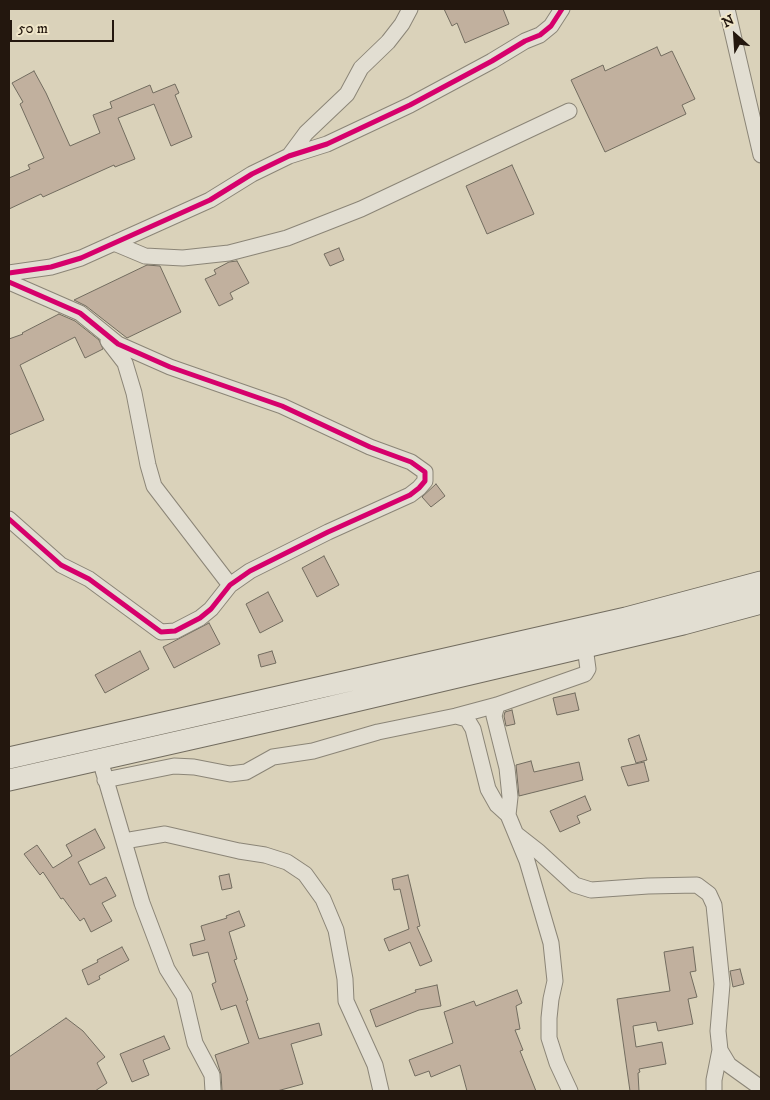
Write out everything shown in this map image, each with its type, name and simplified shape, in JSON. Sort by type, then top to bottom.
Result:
[{"type":"main road","points":[[9,758],[607,622],[761,582]]},
{"type":"main road","points":[[9,780],[683,624],[761,603]]},
{"type":"street","points":[[289,156],[306,133],[347,94],[362,68],[388,42],[402,24],[410,9]]},
{"type":"street","points":[[9,273],[51,267],[82,258],[210,200],[252,174],[289,156],[327,144],[410,104],[492,61],[551,26],[562,9]]},
{"type":"street","points":[[726,9],[761,155]]},
{"type":"street","points":[[114,244],[145,256],[183,258],[229,253],[288,238],[361,209],[569,111]]},
{"type":"street","points":[[9,282],[80,312],[118,344],[161,364],[282,406],[370,447],[410,462],[425,472],[425,481],[410,495],[328,532],[250,571],[230,585],[211,609],[200,618],[175,631],[162,632],[89,579],[61,565],[9,518]]},
{"type":"street","points":[[99,329],[125,363],[134,393],[154,486],[230,585]]},
{"type":"street","points":[[105,780],[174,766],[194,767],[230,774],[246,772],[273,757],[313,751],[378,732],[456,716],[497,705],[585,674],[588,668],[585,647]]},
{"type":"street","points":[[497,705],[494,716],[507,768],[510,797],[508,815]]},
{"type":"street","points":[[456,716],[467,719],[472,729],[488,789],[498,805],[508,815],[527,861],[551,943],[555,981],[551,999],[549,1038],[557,1063],[570,1091]]},
{"type":"street","points":[[99,759],[142,903],[167,969],[184,996],[195,1044],[212,1075],[213,1091]]},
{"type":"street","points":[[124,841],[165,834],[265,855],[287,862],[304,874],[323,899],[336,930],[345,979],[346,1001],[375,1065],[381,1091]]},
{"type":"street","points":[[516,834],[575,885],[591,890],[697,885],[708,894],[714,905],[722,984],[718,1031],[720,1050],[714,1080],[714,1091]]},
{"type":"street","points":[[720,1050],[729,1065],[761,1088]]},
{"type":"building","points":[[444,9],[503,9],[509,24],[465,43],[457,23],[452,26]]},
{"type":"building","points":[[657,47],[661,56],[672,51],[695,99],[682,105],[686,114],[605,152],[571,80],[603,65],[605,71]]},
{"type":"building","points":[[34,71],[70,146],[100,133],[93,115],[112,108],[110,102],[150,85],[153,93],[175,84],[179,93],[175,95],[192,137],[171,146],[154,104],[118,118],[135,159],[115,167],[114,165],[43,197],[41,194],[9,209],[9,178],[30,169],[28,165],[44,158],[20,104],[23,102],[12,83]]},
{"type":"building","points":[[512,165],[534,214],[487,234],[466,186]]},
{"type":"building","points":[[339,248],[344,260],[330,266],[324,254]]},
{"type":"building","points":[[237,261],[249,283],[230,293],[233,299],[219,306],[205,279],[216,274],[214,270],[229,262]]},
{"type":"building","points":[[147,265],[160,266],[181,312],[127,338],[86,306],[74,300]]},
{"type":"building","points":[[59,314],[75,321],[99,340],[103,349],[85,358],[75,337],[20,365],[44,420],[9,435],[9,339],[23,334]]},
{"type":"building","points":[[436,484],[445,496],[431,507],[422,497]]},
{"type":"building","points":[[324,556],[339,585],[317,597],[302,568]]},
{"type":"building","points":[[268,592],[283,621],[260,633],[246,604]]},
{"type":"building","points":[[209,623],[220,644],[174,668],[163,647]]},
{"type":"building","points":[[140,651],[149,669],[105,693],[95,675]]},
{"type":"building","points":[[272,651],[276,663],[261,667],[258,655]]},
{"type":"building","points":[[575,693],[579,710],[557,715],[553,698]]},
{"type":"building","points":[[512,710],[515,724],[506,726],[505,712]]},
{"type":"building","points":[[639,735],[647,760],[636,763],[628,739]]},
{"type":"building","points":[[531,761],[534,772],[579,762],[583,780],[519,796],[516,765]]},
{"type":"building","points":[[644,762],[649,781],[628,786],[621,767]]},
{"type":"building","points":[[585,796],[591,810],[577,816],[580,823],[560,832],[550,811]]},
{"type":"building","points":[[95,829],[105,848],[78,862],[90,885],[106,877],[116,896],[102,903],[112,921],[91,932],[84,918],[80,921],[63,898],[61,899],[43,872],[40,875],[24,854],[37,845],[53,868],[72,856],[66,845]]},
{"type":"building","points":[[229,874],[232,888],[222,890],[219,876]]},
{"type":"building","points":[[408,875],[420,926],[417,927],[432,961],[420,966],[410,942],[389,951],[384,939],[409,929],[400,889],[394,890],[392,879]]},
{"type":"building","points":[[239,911],[245,926],[229,932],[237,959],[234,960],[259,1039],[319,1023],[322,1035],[291,1044],[303,1084],[277,1091],[222,1091],[221,1074],[215,1055],[249,1043],[236,1005],[221,1010],[212,984],[216,982],[208,952],[193,956],[190,944],[205,940],[201,926],[227,918],[226,916]]},
{"type":"building","points":[[122,947],[129,960],[99,976],[100,979],[88,985],[82,970]]},
{"type":"building","points":[[693,947],[696,971],[690,972],[697,997],[688,999],[693,1024],[658,1031],[656,1022],[633,1026],[636,1047],[662,1042],[666,1064],[639,1069],[639,1091],[630,1091],[617,999],[670,991],[664,952]]},
{"type":"building","points":[[740,969],[744,984],[733,987],[730,971]]},
{"type":"building","points":[[437,985],[441,1006],[419,1010],[376,1027],[370,1010],[416,992],[415,990]]},
{"type":"building","points":[[517,990],[522,1003],[516,1006],[520,1029],[515,1030],[523,1050],[520,1051],[536,1091],[467,1091],[460,1065],[431,1077],[429,1071],[415,1076],[409,1060],[453,1043],[444,1012],[474,1001],[476,1006]]},
{"type":"building","points":[[66,1018],[83,1031],[105,1057],[97,1063],[107,1083],[95,1091],[9,1091],[9,1057]]},
{"type":"building","points":[[164,1036],[170,1049],[143,1060],[149,1075],[132,1082],[120,1054]]},
{"type":"cycle path","points":[[9,273],[51,267],[81,258],[210,200],[252,174],[289,156],[327,144],[410,105],[525,41],[540,35],[551,26],[562,9]]},
{"type":"cycle path","points":[[9,282],[80,313],[118,344],[170,367],[282,406],[370,447],[411,462],[425,472],[425,481],[410,495],[328,532],[250,571],[230,585],[211,609],[200,618],[175,631],[161,632],[89,579],[61,565],[9,519]]}]
